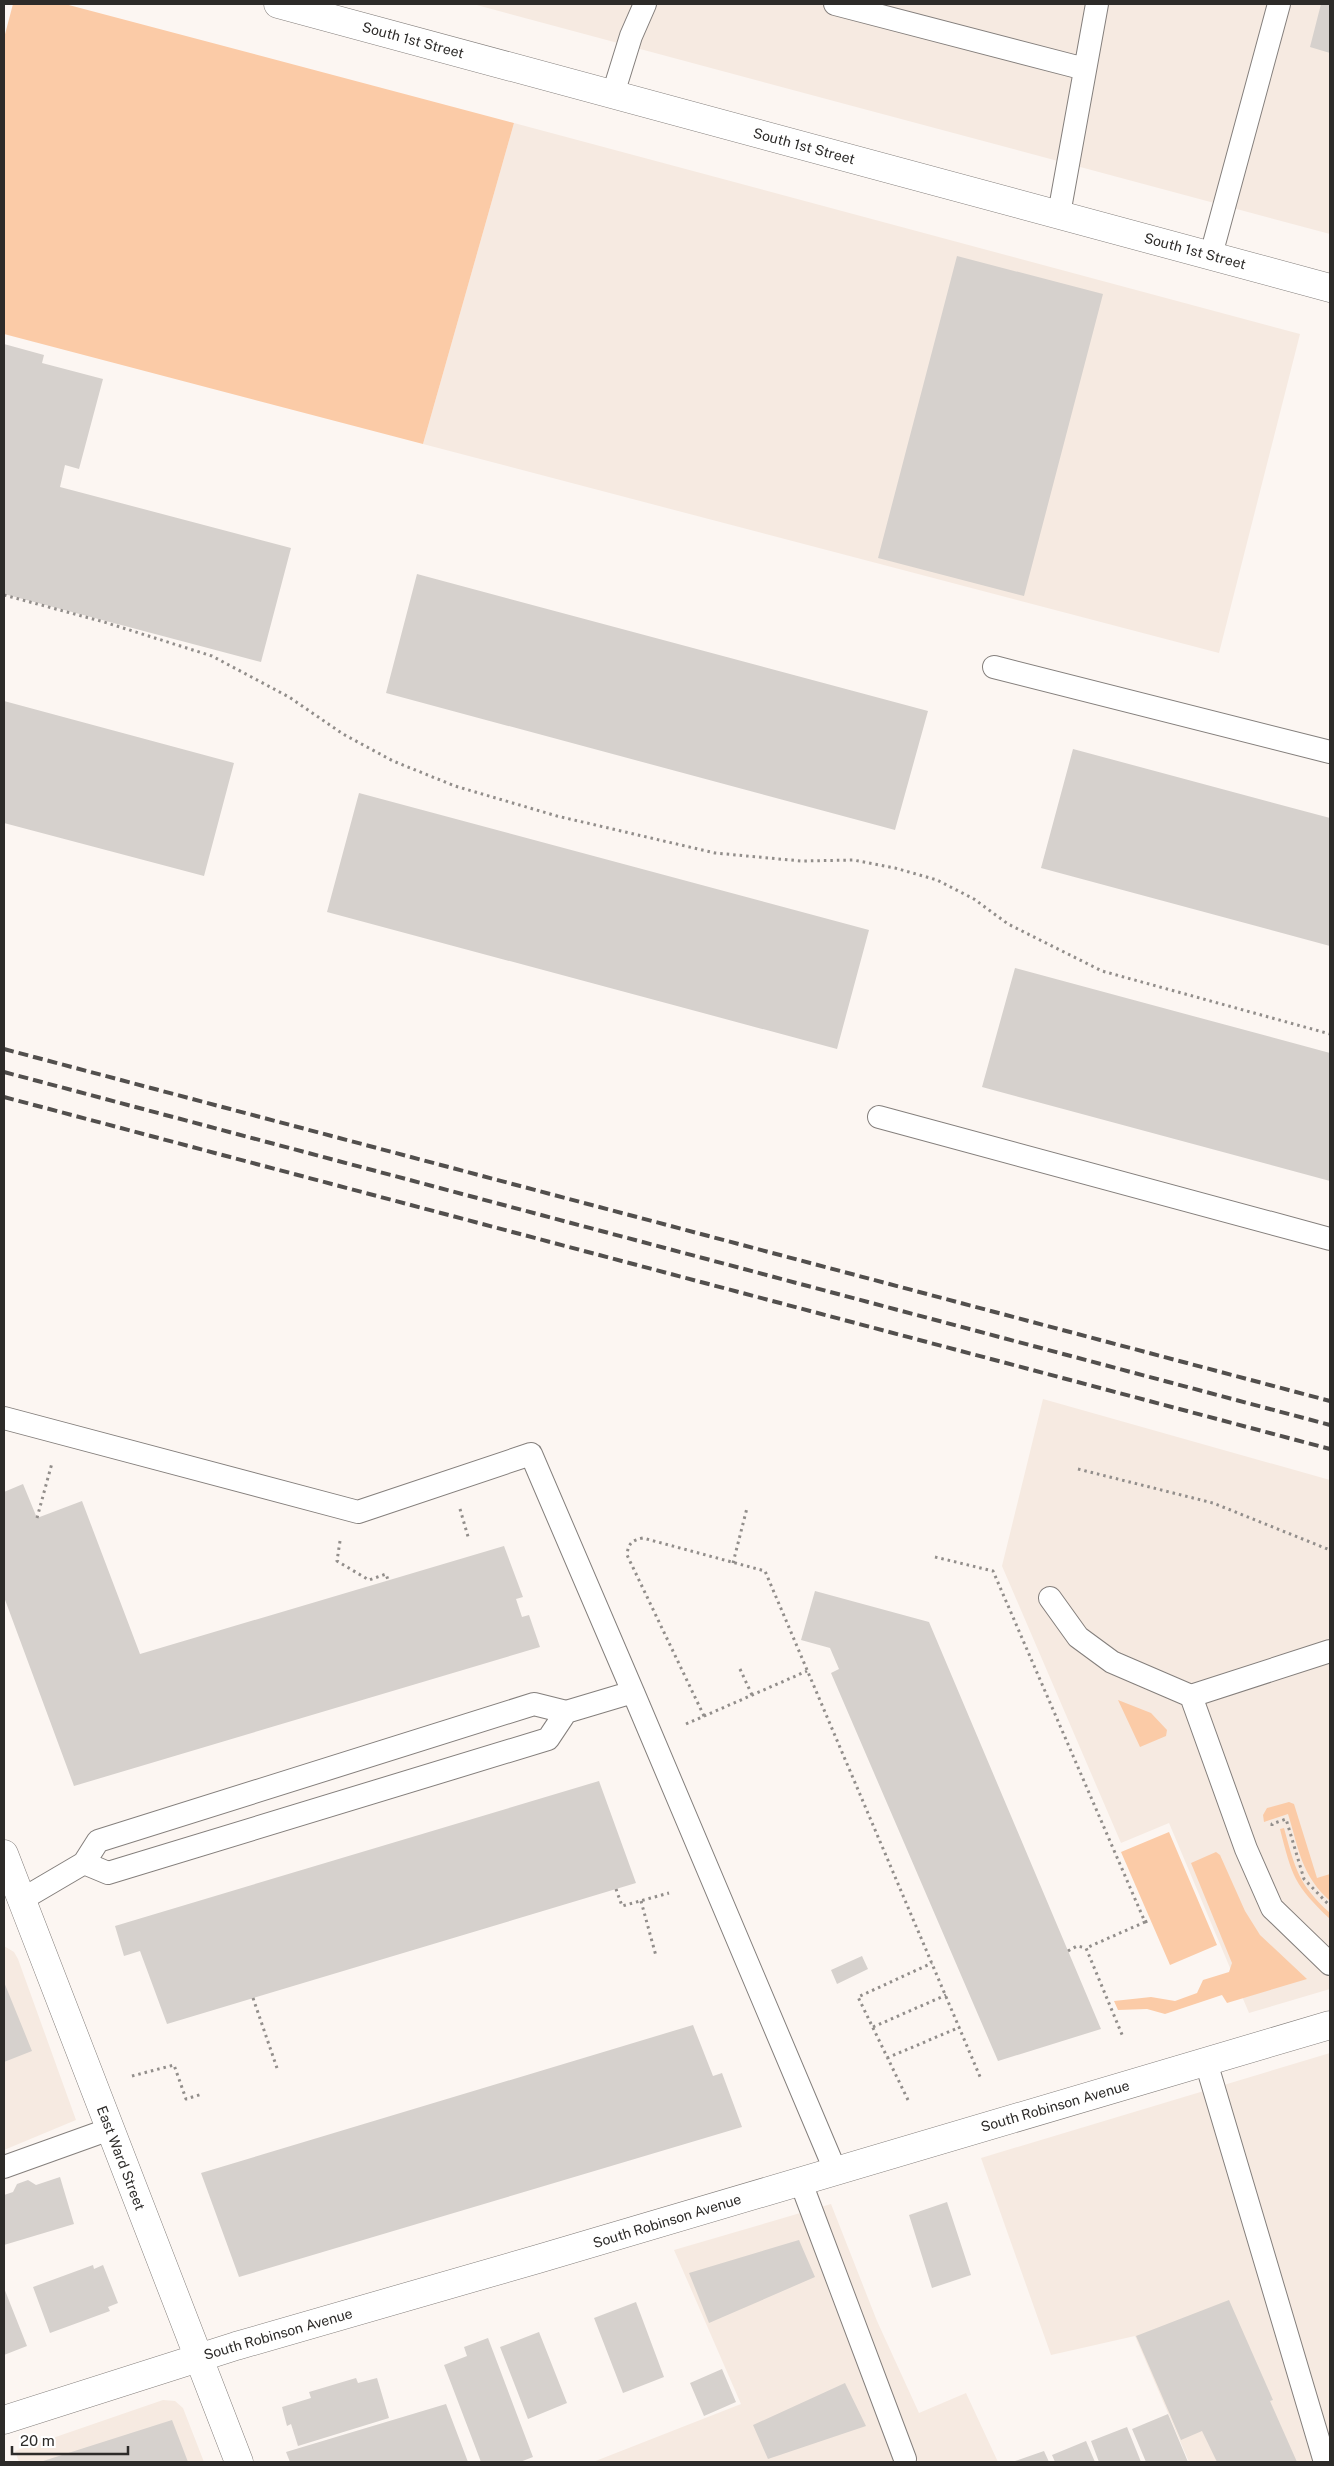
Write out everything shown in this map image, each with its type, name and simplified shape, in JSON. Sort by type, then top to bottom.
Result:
[{"type":"street","name":"South 1st Street","points":[[278,4],[1330,288]]},
{"type":"street","name":"East Ward Street","points":[[4,1854],[13,1903],[110,2129],[239,2462]]},
{"type":"street","name":"South Robinson Avenue","points":[[4,2420],[199,2357],[1330,2025]]},
{"type":"lane","points":[[613,94],[631,36],[645,4]]},
{"type":"lane","points":[[835,4],[1085,69]]},
{"type":"lane","points":[[1059,214],[1097,4]]},
{"type":"lane","points":[[1211,255],[1279,4]]},
{"type":"lane","points":[[994,667],[1330,752]]},
{"type":"lane","points":[[879,1117],[1330,1239]]},
{"type":"lane","points":[[4,1418],[358,1512],[531,1454],[835,2170]]},
{"type":"lane","points":[[1050,1598],[1078,1637],[1112,1662],[1191,1696],[1330,1651]]},
{"type":"lane","points":[[13,1903],[84,1863],[98,1841],[534,1704],[566,1712],[633,1692]]},
{"type":"lane","points":[[1191,1696],[1246,1849],[1272,1908],[1330,1964]]},
{"type":"lane","points":[[84,1863],[108,1873],[539,1742],[548,1739],[566,1712]]},
{"type":"lane","points":[[1206,2062],[1325,2462]]},
{"type":"lane","points":[[4,2167],[110,2129]]},
{"type":"lane","points":[[800,2180],[905,2459]]},
{"type":"path","points":[[4,595],[104,622],[212,656],[289,698],[343,734],[393,761],[455,786],[557,816],[715,853],[801,861],[853,860],[895,868],[937,880],[974,898],[1008,924],[1102,971],[1330,1034]]},
{"type":"path","points":[[1078,1469],[1213,1503],[1330,1550]]},
{"type":"path","points":[[37,1518],[46,1486]]},
{"type":"path","points":[[733,1563],[747,1508]]},
{"type":"path","points":[[346,1509],[337,1561],[369,1580],[386,1574],[388,1580]]},
{"type":"path","points":[[704,1716],[626,1555],[628,1546],[634,1540],[642,1538],[765,1571],[981,2079]]},
{"type":"path","points":[[935,1556],[993,1570],[1146,1922]]},
{"type":"path","points":[[740,1669],[752,1695]]},
{"type":"path","points":[[686,1724],[807,1671]]},
{"type":"path","points":[[1274,1833],[1272,1824],[1286,1819],[1304,1879],[1330,1906]]},
{"type":"path","points":[[616,1889],[622,1906],[669,1893]]},
{"type":"path","points":[[641,1901],[656,1956]]},
{"type":"path","points":[[1068,1951],[1077,1946],[1086,1948],[1150,1920]]},
{"type":"path","points":[[1086,1948],[1123,2037]]},
{"type":"path","points":[[908,2100],[858,1997],[932,1963]]},
{"type":"path","points":[[873,2027],[946,1995]]},
{"type":"path","points":[[253,1998],[278,2071]]},
{"type":"path","points":[[887,2058],[960,2027]]},
{"type":"path","points":[[132,2076],[174,2065],[186,2098],[202,2094]]},
{"type":"shaded area","points":[[13,4],[65,4],[514,123],[423,444],[4,334],[4,38]]},
{"type":"shaded area","points":[[473,4],[1330,4],[1330,234],[845,104]]},
{"type":"shaded area","points":[[514,123],[1300,334],[1219,653],[423,444]]},
{"type":"shaded area","points":[[1043,1399],[1330,1480],[1330,1989],[1249,2013],[1169,1823],[1121,1843],[1002,1566]]},
{"type":"shaded area","points":[[1118,1700],[1151,1713],[1167,1730],[1166,1736],[1140,1747]]},
{"type":"shaded area","points":[[1289,1802],[1294,1804],[1317,1878],[1330,1874],[1330,1901],[1313,1881],[1302,1861],[1288,1814],[1264,1822],[1263,1815],[1267,1808]]},
{"type":"shaded area","points":[[1284,1828],[1299,1875],[1319,1903],[1330,1913],[1330,1919],[1309,1897],[1296,1879],[1280,1829]]},
{"type":"shaded area","points":[[1169,1832],[1217,1945],[1170,1965],[1121,1852]]},
{"type":"shaded area","points":[[1216,1852],[1220,1855],[1245,1911],[1260,1935],[1307,1979],[1227,2003],[1222,1995],[1165,2014],[1147,2009],[1118,2010],[1114,2001],[1151,1997],[1175,2001],[1197,1993],[1203,1980],[1229,1972],[1232,1963],[1191,1863]]},
{"type":"shaded area","points":[[4,1946],[14,1952],[18,1959],[76,2120],[4,2150]]},
{"type":"shaded area","points":[[1330,2053],[1330,2462],[1189,2462],[1135,2336],[1051,2355],[981,2158]]},
{"type":"shaded area","points":[[831,2204],[877,2321],[919,2413],[966,2393],[998,2462],[593,2462],[741,2404],[674,2250]]},
{"type":"shaded area","points":[[163,2400],[175,2401],[183,2408],[204,2462],[19,2462],[15,2451]]},
{"type":"building","points":[[1321,4],[1330,4],[1330,53],[1310,47]]},
{"type":"building","points":[[957,256],[1103,294],[1024,596],[878,558]]},
{"type":"building","points":[[4,344],[44,355],[42,363],[103,379],[79,469],[65,465],[60,487],[291,548],[261,662],[4,594]]},
{"type":"building","points":[[417,574],[928,711],[895,830],[386,693]]},
{"type":"building","points":[[4,701],[234,763],[204,876],[4,823]]},
{"type":"building","points":[[1073,749],[1330,818],[1330,946],[1041,868]]},
{"type":"building","points":[[359,793],[869,930],[837,1049],[327,912]]},
{"type":"building","points":[[1015,968],[1330,1053],[1330,1181],[982,1087]]},
{"type":"building","points":[[23,1484],[37,1518],[82,1501],[140,1654],[504,1546],[523,1597],[516,1599],[522,1617],[529,1615],[540,1647],[74,1786],[4,1597],[4,1492]]},
{"type":"building","points":[[815,1591],[929,1622],[1101,2029],[998,2061],[831,1673],[839,1669],[830,1648],[801,1640]]},
{"type":"building","points":[[599,1781],[636,1883],[167,2024],[140,1951],[124,1956],[115,1926]]},
{"type":"building","points":[[862,1956],[868,1969],[837,1984],[831,1970]]},
{"type":"building","points":[[4,1982],[32,2051],[4,2062]]},
{"type":"building","points":[[693,2025],[713,2076],[722,2073],[742,2127],[239,2277],[201,2173]]},
{"type":"building","points":[[60,2177],[74,2224],[4,2245],[4,2195],[13,2192],[17,2184],[28,2180],[36,2185]]},
{"type":"building","points":[[947,2202],[971,2275],[932,2288],[909,2215]]},
{"type":"building","points":[[799,2240],[815,2277],[709,2323],[689,2273]]},
{"type":"building","points":[[93,2265],[94,2269],[103,2265],[118,2303],[108,2307],[110,2311],[50,2333],[33,2287]]},
{"type":"building","points":[[4,2288],[27,2346],[4,2355]]},
{"type":"building","points":[[1229,2300],[1273,2400],[1270,2401],[1297,2462],[1217,2462],[1202,2431],[1181,2440],[1136,2336]]},
{"type":"building","points":[[636,2302],[664,2377],[623,2393],[594,2318]]},
{"type":"building","points":[[539,2332],[567,2403],[528,2419],[500,2347]]},
{"type":"building","points":[[488,2338],[533,2457],[520,2462],[481,2462],[444,2365],[467,2356],[464,2347]]},
{"type":"building","points":[[722,2369],[736,2402],[704,2416],[690,2383]]},
{"type":"building","points":[[356,2378],[358,2383],[377,2378],[389,2418],[298,2446],[291,2424],[287,2426],[282,2407],[311,2398],[309,2392]]},
{"type":"building","points":[[845,2383],[866,2426],[768,2459],[753,2425]]},
{"type":"building","points":[[446,2404],[468,2462],[290,2462],[286,2452]]},
{"type":"building","points":[[1168,2414],[1188,2462],[1146,2462],[1132,2429]]},
{"type":"building","points":[[172,2420],[188,2462],[40,2462]]},
{"type":"building","points":[[1127,2427],[1141,2462],[1099,2462],[1091,2441]]},
{"type":"building","points":[[1086,2441],[1095,2462],[1055,2462],[1052,2455]]},
{"type":"building","points":[[1044,2451],[1049,2462],[1012,2462]]},
{"type":"railway","points":[[4,1049],[1330,1401]]},
{"type":"railway","points":[[4,1072],[1330,1425]]},
{"type":"railway","points":[[4,1097],[1330,1449]]}]
